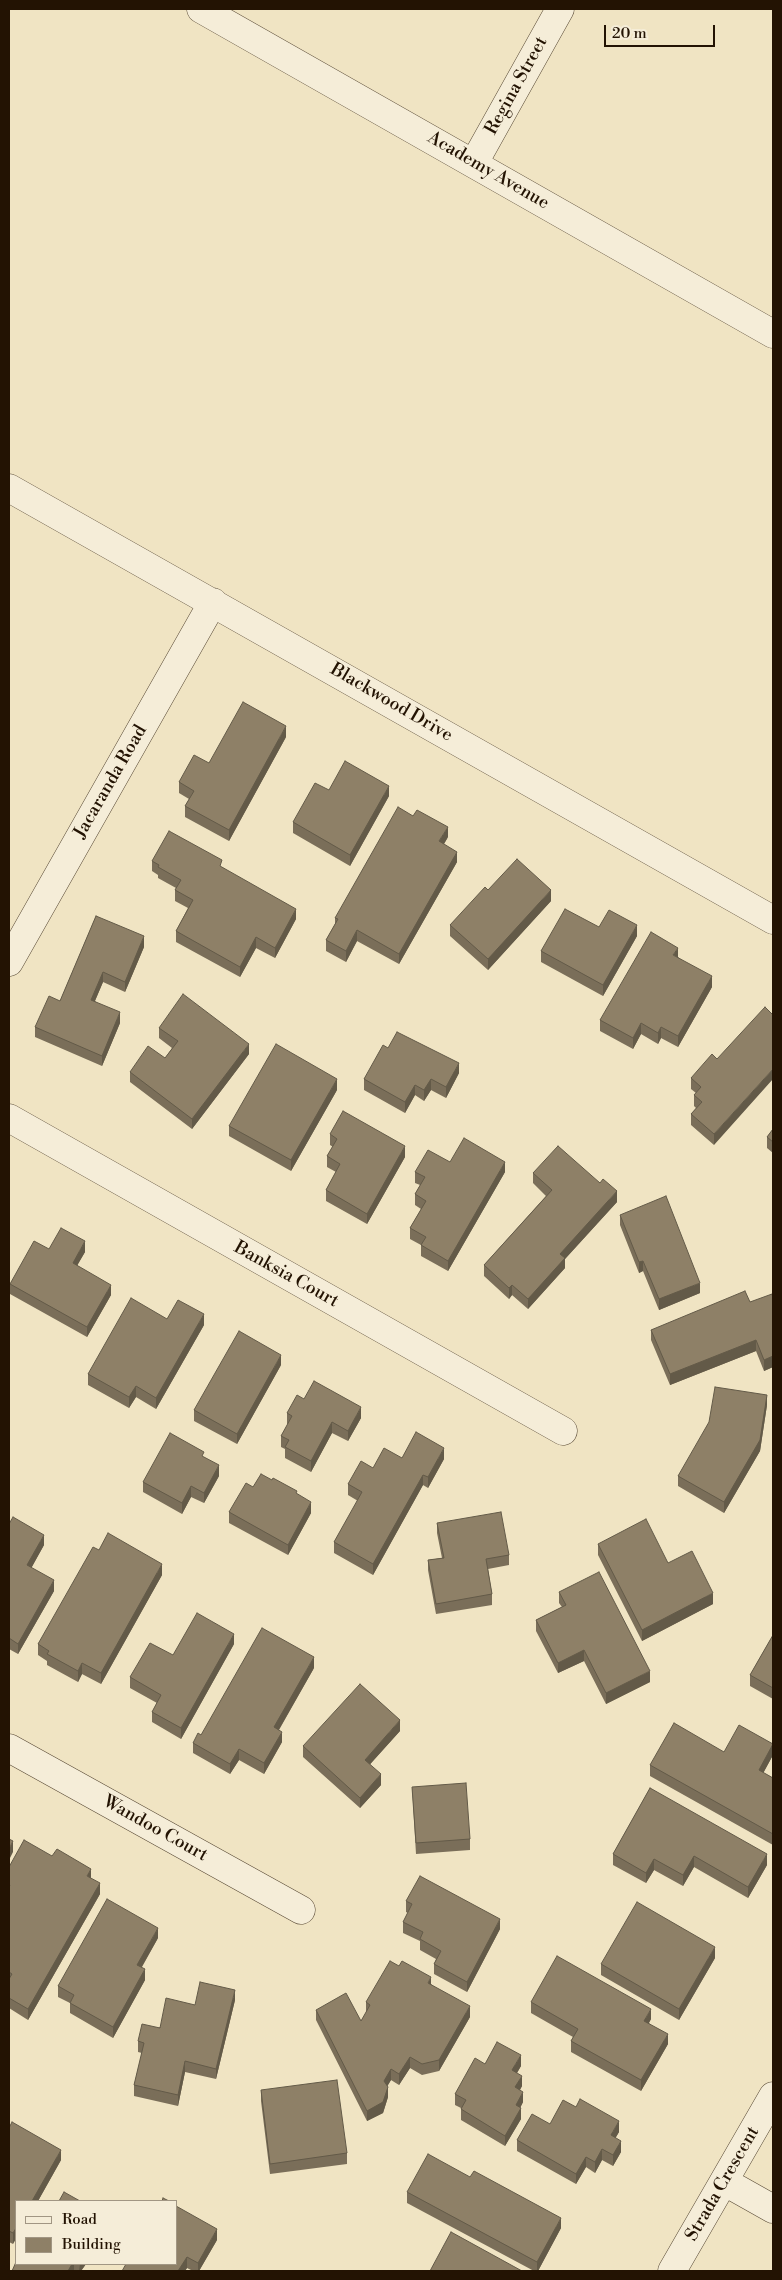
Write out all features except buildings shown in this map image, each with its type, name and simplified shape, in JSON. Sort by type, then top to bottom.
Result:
[{"type":"street","name":"Academy Avenue","points":[[202,9],[773,334]]},
{"type":"street","name":"Regina Street","points":[[474,163],[560,9]]},
{"type":"street","name":"Blackwood Drive","points":[[9,488],[773,920]]},
{"type":"street","name":"Jacaranda Road","points":[[9,962],[213,602]]},
{"type":"street","name":"Banksia Court","points":[[9,1118],[563,1431]]},
{"type":"street","name":"Wandoo Court","points":[[9,1748],[301,1910]]},
{"type":"street","name":"Strada Crescent","points":[[672,2271],[773,2096]]},
{"type":"street","points":[[725,2182],[773,2209]]}]
